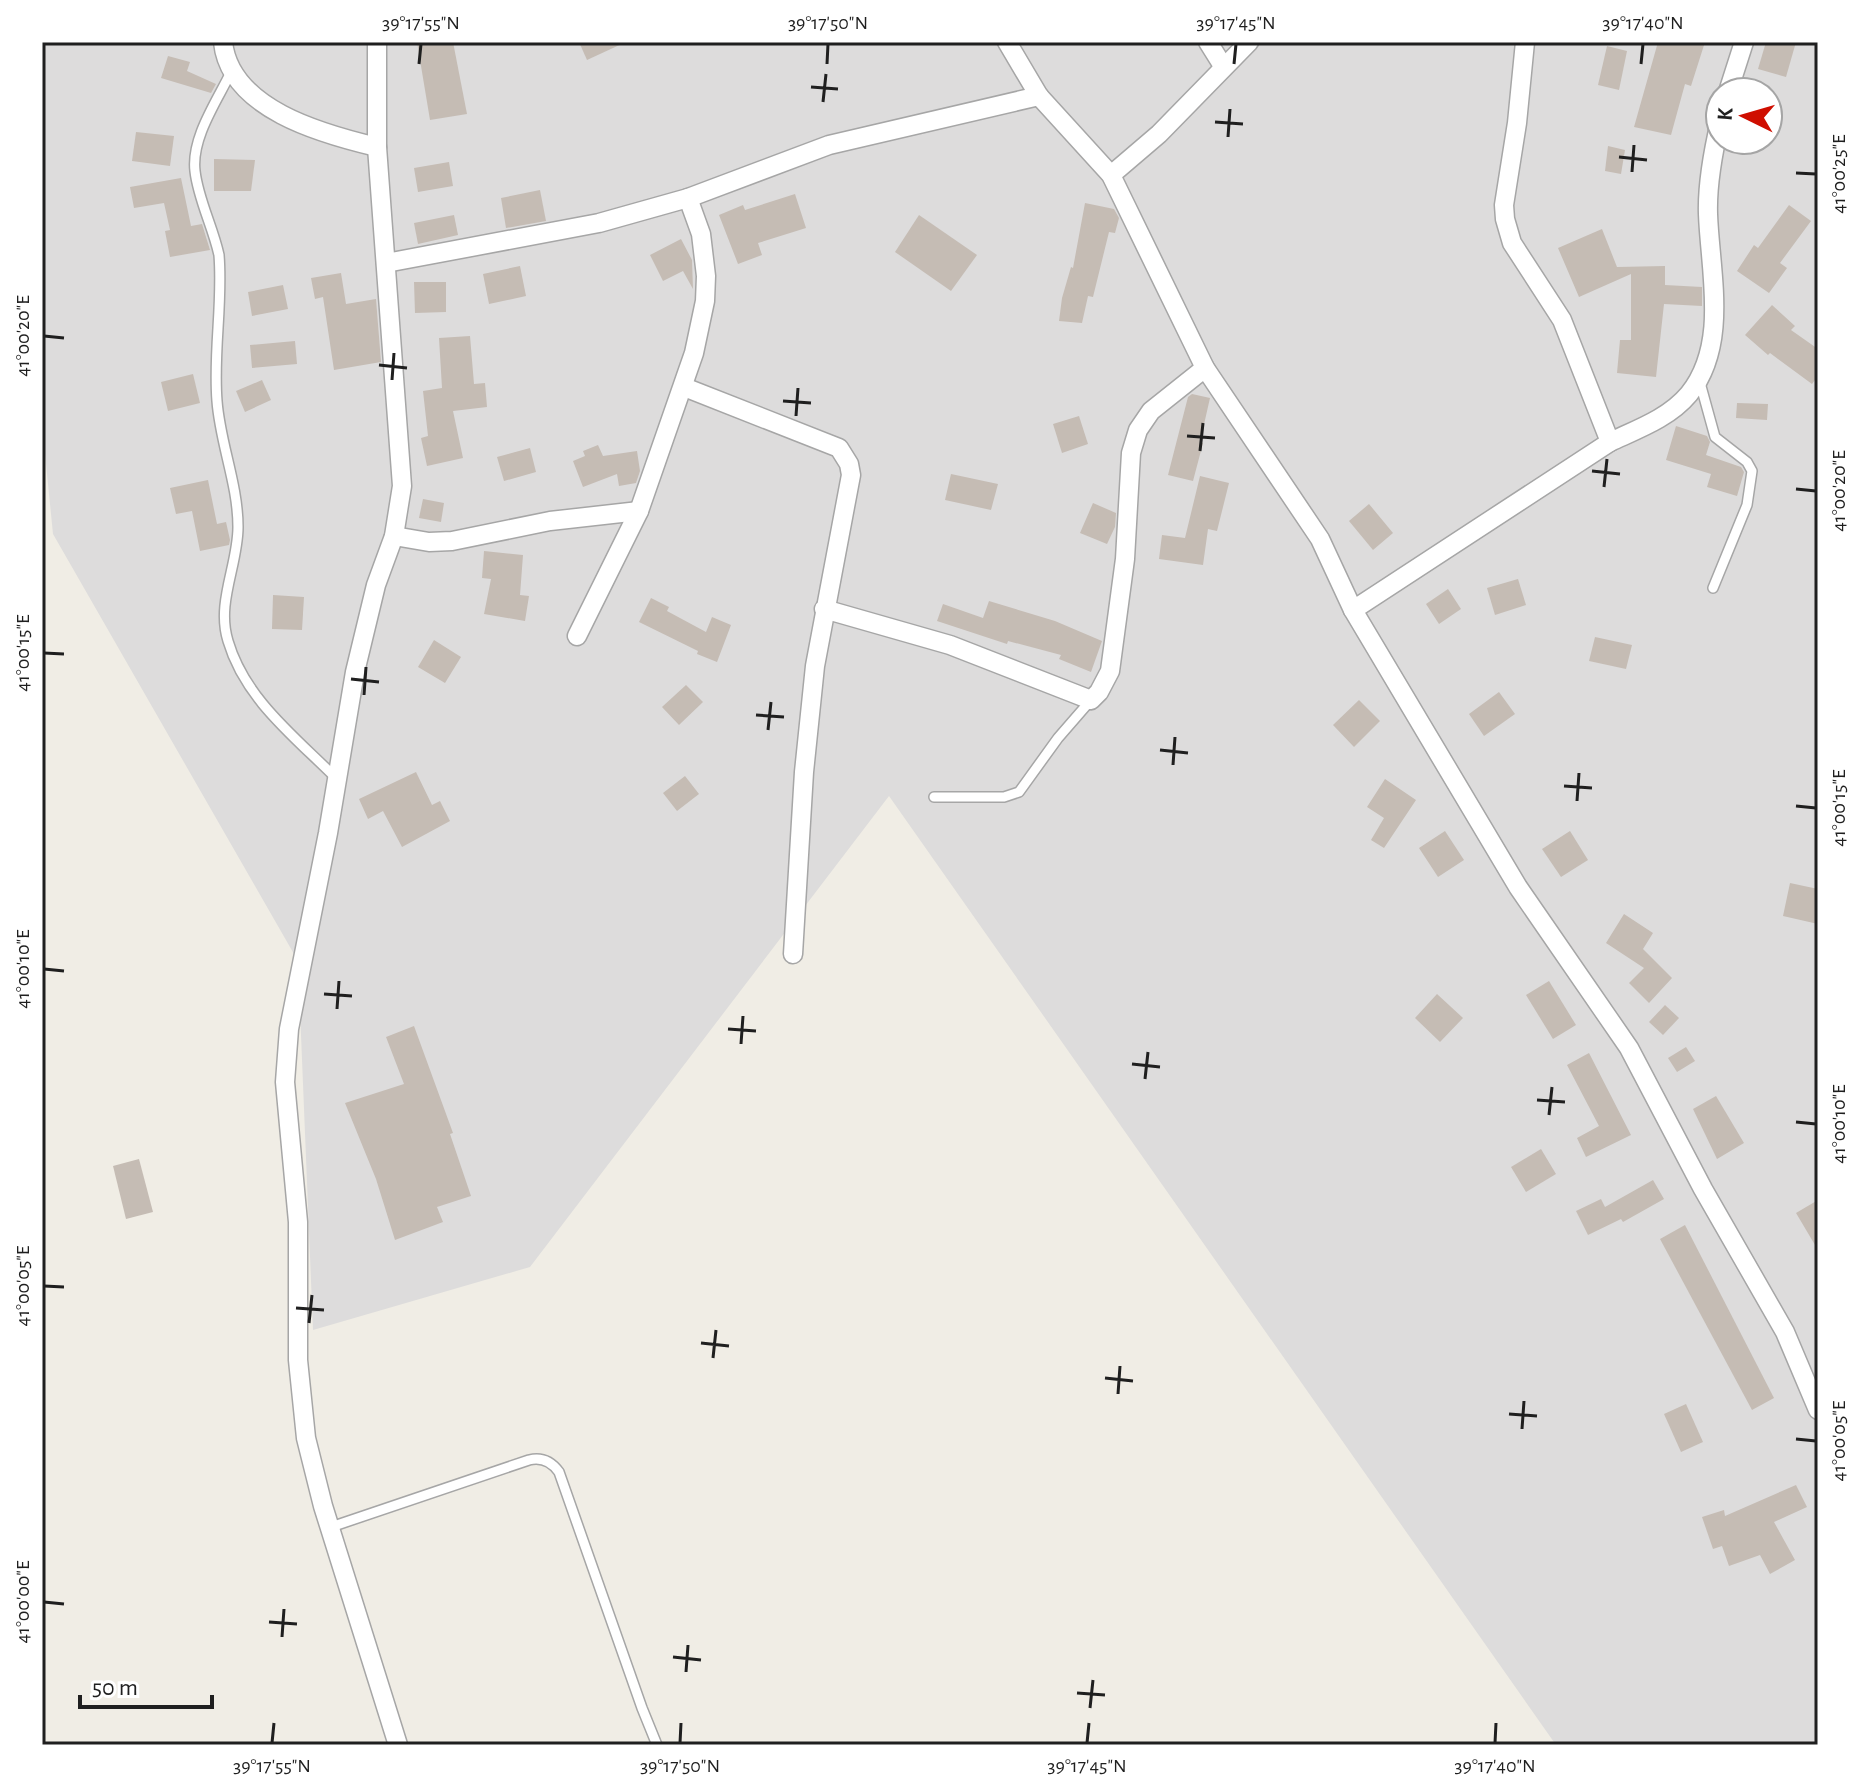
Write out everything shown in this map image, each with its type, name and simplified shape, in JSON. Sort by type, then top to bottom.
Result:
[{"type":"street","points":[[223,42],[224,58],[231,72],[256,96],[294,121],[336,137],[377,147]]},
{"type":"street","points":[[377,42],[377,147],[402,465],[399,512],[364,630],[289,1029],[285,1082],[298,1222],[298,1360],[302,1412],[314,1472],[398,1745]]},
{"type":"street","points":[[1007,42],[1039,96],[1111,175],[1205,368],[1320,539],[1353,610],[1518,887],[1629,1048],[1703,1189],[1785,1332],[1818,1410]]},
{"type":"street","points":[[1208,42],[1223,66]]},
{"type":"street","points":[[1111,175],[1159,134],[1249,42]]},
{"type":"street","points":[[1525,42],[1517,123],[1504,205],[1505,219],[1512,243],[1562,320],[1610,442]]},
{"type":"street","points":[[1733,76],[1744,42]]},
{"type":"street","points":[[386,263],[599,223],[688,198],[829,145],[1039,96]]},
{"type":"street","points":[[1353,610],[1610,442],[1673,410],[1688,395],[1699,379],[1709,354],[1715,299],[1708,213],[1714,156]]},
{"type":"street","points":[[577,636],[639,511],[684,387],[701,326],[706,276],[701,234],[688,198]]},
{"type":"street","points":[[824,609],[950,645],[1091,700],[1110,671],[1125,559],[1133,441],[1151,411],[1205,368]]},
{"type":"street","points":[[684,387],[839,448],[851,475],[824,609],[808,724],[793,954]]},
{"type":"street","points":[[394,536],[429,542],[452,541],[550,521],[639,511]]},
{"type":"lane","points":[[231,72],[198,142],[195,162],[196,180],[219,255],[217,398],[238,524],[235,562],[225,601],[227,640],[261,704],[337,779]]},
{"type":"lane","points":[[1699,379],[1715,437],[1747,462],[1752,471],[1747,505],[1713,588]]},
{"type":"lane","points":[[934,797],[1004,797],[1019,792],[1058,738],[1091,700]]},
{"type":"lane","points":[[331,1527],[529,1460],[541,1459],[552,1464],[559,1472],[657,1745]]},
{"type":"shaded area","points":[[42,42],[1818,42],[1818,1745],[1556,1745],[889,796],[530,1267],[313,1330],[298,961],[53,534],[42,424]]},
{"type":"building","points":[[417,42],[453,42],[467,114],[430,120]]},
{"type":"building","points":[[579,42],[626,42],[587,60]]},
{"type":"building","points":[[1658,42],[1705,42],[1691,86],[1685,84],[1671,135],[1634,127]]},
{"type":"building","points":[[1766,42],[1796,42],[1786,77],[1758,69]]},
{"type":"building","points":[[1607,46],[1627,51],[1619,90],[1598,85]]},
{"type":"building","points":[[168,56],[190,62],[187,71],[216,84],[211,93],[161,78]]},
{"type":"building","points":[[136,132],[174,136],[170,166],[132,161]]},
{"type":"building","points":[[1608,146],[1625,150],[1621,174],[1605,171]]},
{"type":"building","points":[[214,159],[255,160],[251,191],[214,191]]},
{"type":"building","points":[[449,162],[453,186],[418,192],[414,168]]},
{"type":"building","points":[[181,178],[191,226],[202,224],[210,250],[170,257],[165,231],[170,230],[164,203],[134,208],[130,187]]},
{"type":"building","points":[[540,190],[546,221],[506,228],[501,198]]},
{"type":"building","points":[[795,194],[806,228],[758,243],[762,255],[738,264],[719,215],[743,205],[745,210]]},
{"type":"building","points":[[1085,203],[1114,209],[1119,218],[1115,233],[1109,232],[1093,297],[1088,296],[1082,323],[1059,321],[1062,298],[1073,268]]},
{"type":"building","points":[[1789,205],[1811,221],[1780,263],[1787,268],[1769,293],[1737,271],[1754,245],[1758,248]]},
{"type":"building","points":[[454,215],[458,235],[418,244],[414,223]]},
{"type":"building","points":[[919,215],[977,255],[951,291],[895,252]]},
{"type":"building","points":[[1602,229],[1617,267],[1665,266],[1665,285],[1702,287],[1702,306],[1664,304],[1656,377],[1617,373],[1620,340],[1631,340],[1631,274],[1579,297],[1558,248]]},
{"type":"building","points":[[681,239],[692,260],[693,289],[683,271],[663,281],[650,255]]},
{"type":"building","points":[[520,266],[526,296],[489,304],[483,274]]},
{"type":"building","points":[[341,273],[346,304],[376,299],[381,362],[334,370],[323,297],[315,299],[311,278]]},
{"type":"building","points":[[414,282],[446,282],[446,312],[415,313]]},
{"type":"building","points":[[283,285],[288,309],[252,316],[248,292]]},
{"type":"building","points":[[1772,305],[1795,326],[1791,330],[1818,349],[1818,376],[1812,384],[1770,353],[1768,355],[1745,335]]},
{"type":"building","points":[[470,336],[474,384],[485,383],[487,407],[453,411],[463,458],[427,466],[421,438],[428,436],[423,391],[442,388],[439,338]]},
{"type":"building","points":[[295,341],[297,364],[252,368],[250,345]]},
{"type":"building","points":[[193,374],[200,403],[168,411],[161,382]]},
{"type":"building","points":[[262,380],[271,400],[245,412],[236,391]]},
{"type":"building","points":[[1192,394],[1210,398],[1193,481],[1168,475],[1188,397]]},
{"type":"building","points":[[1737,403],[1768,404],[1767,420],[1736,418]]},
{"type":"building","points":[[1079,416],[1088,444],[1062,453],[1053,424]]},
{"type":"building","points":[[1676,426],[1707,436],[1710,442],[1706,455],[1741,467],[1744,472],[1737,496],[1707,487],[1711,474],[1666,460]]},
{"type":"building","points":[[598,445],[603,456],[637,451],[640,471],[636,483],[619,486],[617,474],[583,487],[573,461],[585,456],[583,451]]},
{"type":"building","points":[[530,448],[536,472],[504,481],[497,457]]},
{"type":"building","points":[[951,474],[998,484],[991,510],[945,500]]},
{"type":"building","points":[[1200,476],[1229,483],[1217,531],[1208,529],[1203,565],[1159,559],[1162,535],[1185,538]]},
{"type":"building","points":[[208,480],[217,524],[226,522],[230,540],[229,545],[200,551],[192,511],[176,514],[170,488]]},
{"type":"building","points":[[423,499],[444,503],[441,522],[419,518]]},
{"type":"building","points":[[1093,503],[1116,513],[1115,527],[1107,544],[1080,533]]},
{"type":"building","points":[[1369,504],[1393,533],[1373,550],[1349,521]]},
{"type":"building","points":[[484,551],[523,555],[520,595],[529,596],[525,621],[484,614],[491,579],[482,578]]},
{"type":"building","points":[[1518,579],[1526,605],[1495,615],[1487,588]]},
{"type":"building","points":[[1448,589],[1461,609],[1439,624],[1426,604]]},
{"type":"building","points":[[273,595],[304,597],[302,630],[272,629]]},
{"type":"building","points":[[651,598],[669,607],[667,611],[706,632],[712,617],[731,625],[717,662],[639,622]]},
{"type":"building","points":[[989,601],[1055,621],[1102,641],[1091,672],[1059,659],[1061,655],[1008,641],[1007,644],[937,621],[943,604],[983,618]]},
{"type":"building","points":[[1595,637],[1632,645],[1626,669],[1589,661]]},
{"type":"building","points":[[434,640],[461,657],[445,683],[418,667]]},
{"type":"building","points":[[686,685],[703,702],[679,725],[662,707]]},
{"type":"building","points":[[1499,692],[1515,714],[1484,736],[1469,714]]},
{"type":"building","points":[[1359,700],[1380,721],[1354,747],[1333,725]]},
{"type":"building","points":[[416,772],[432,805],[440,801],[450,821],[402,847],[383,811],[368,819],[359,799]]},
{"type":"building","points":[[685,776],[699,794],[677,811],[663,793]]},
{"type":"building","points":[[1385,779],[1416,800],[1384,848],[1371,840],[1384,818],[1367,807]]},
{"type":"building","points":[[1445,831],[1464,860],[1438,877],[1419,848]]},
{"type":"building","points":[[1570,831],[1588,860],[1561,877],[1542,849]]},
{"type":"building","points":[[1790,883],[1818,889],[1818,924],[1783,916]]},
{"type":"building","points":[[1624,914],[1653,933],[1643,949],[1672,978],[1649,1003],[1629,983],[1644,968],[1606,943]]},
{"type":"building","points":[[1549,981],[1576,1025],[1553,1039],[1526,995]]},
{"type":"building","points":[[1437,994],[1463,1018],[1440,1042],[1415,1018]]},
{"type":"building","points":[[1665,1005],[1679,1018],[1663,1035],[1649,1022]]},
{"type":"building","points":[[414,1026],[453,1133],[450,1134],[471,1196],[437,1207],[443,1222],[395,1240],[376,1179],[345,1103],[404,1084],[386,1037]]},
{"type":"building","points":[[1686,1047],[1695,1061],[1677,1072],[1668,1058]]},
{"type":"building","points":[[1589,1053],[1631,1135],[1586,1157],[1577,1138],[1599,1126],[1567,1065]]},
{"type":"building","points":[[1716,1096],[1744,1143],[1717,1159],[1693,1109]]},
{"type":"building","points":[[1541,1149],[1556,1174],[1526,1192],[1511,1167]]},
{"type":"building","points":[[139,1159],[153,1212],[126,1219],[113,1166]]},
{"type":"building","points":[[1653,1180],[1664,1199],[1623,1222],[1621,1219],[1588,1235],[1576,1211],[1601,1199],[1605,1207]]},
{"type":"building","points":[[1818,1200],[1818,1250],[1796,1213]]},
{"type":"building","points":[[1685,1225],[1774,1398],[1752,1410],[1660,1239]]},
{"type":"building","points":[[1686,1404],[1703,1442],[1681,1452],[1664,1414]]},
{"type":"building","points":[[1796,1485],[1807,1507],[1774,1522],[1795,1560],[1770,1574],[1760,1555],[1729,1566],[1722,1546],[1713,1549],[1702,1517],[1724,1510],[1725,1516]]}]
